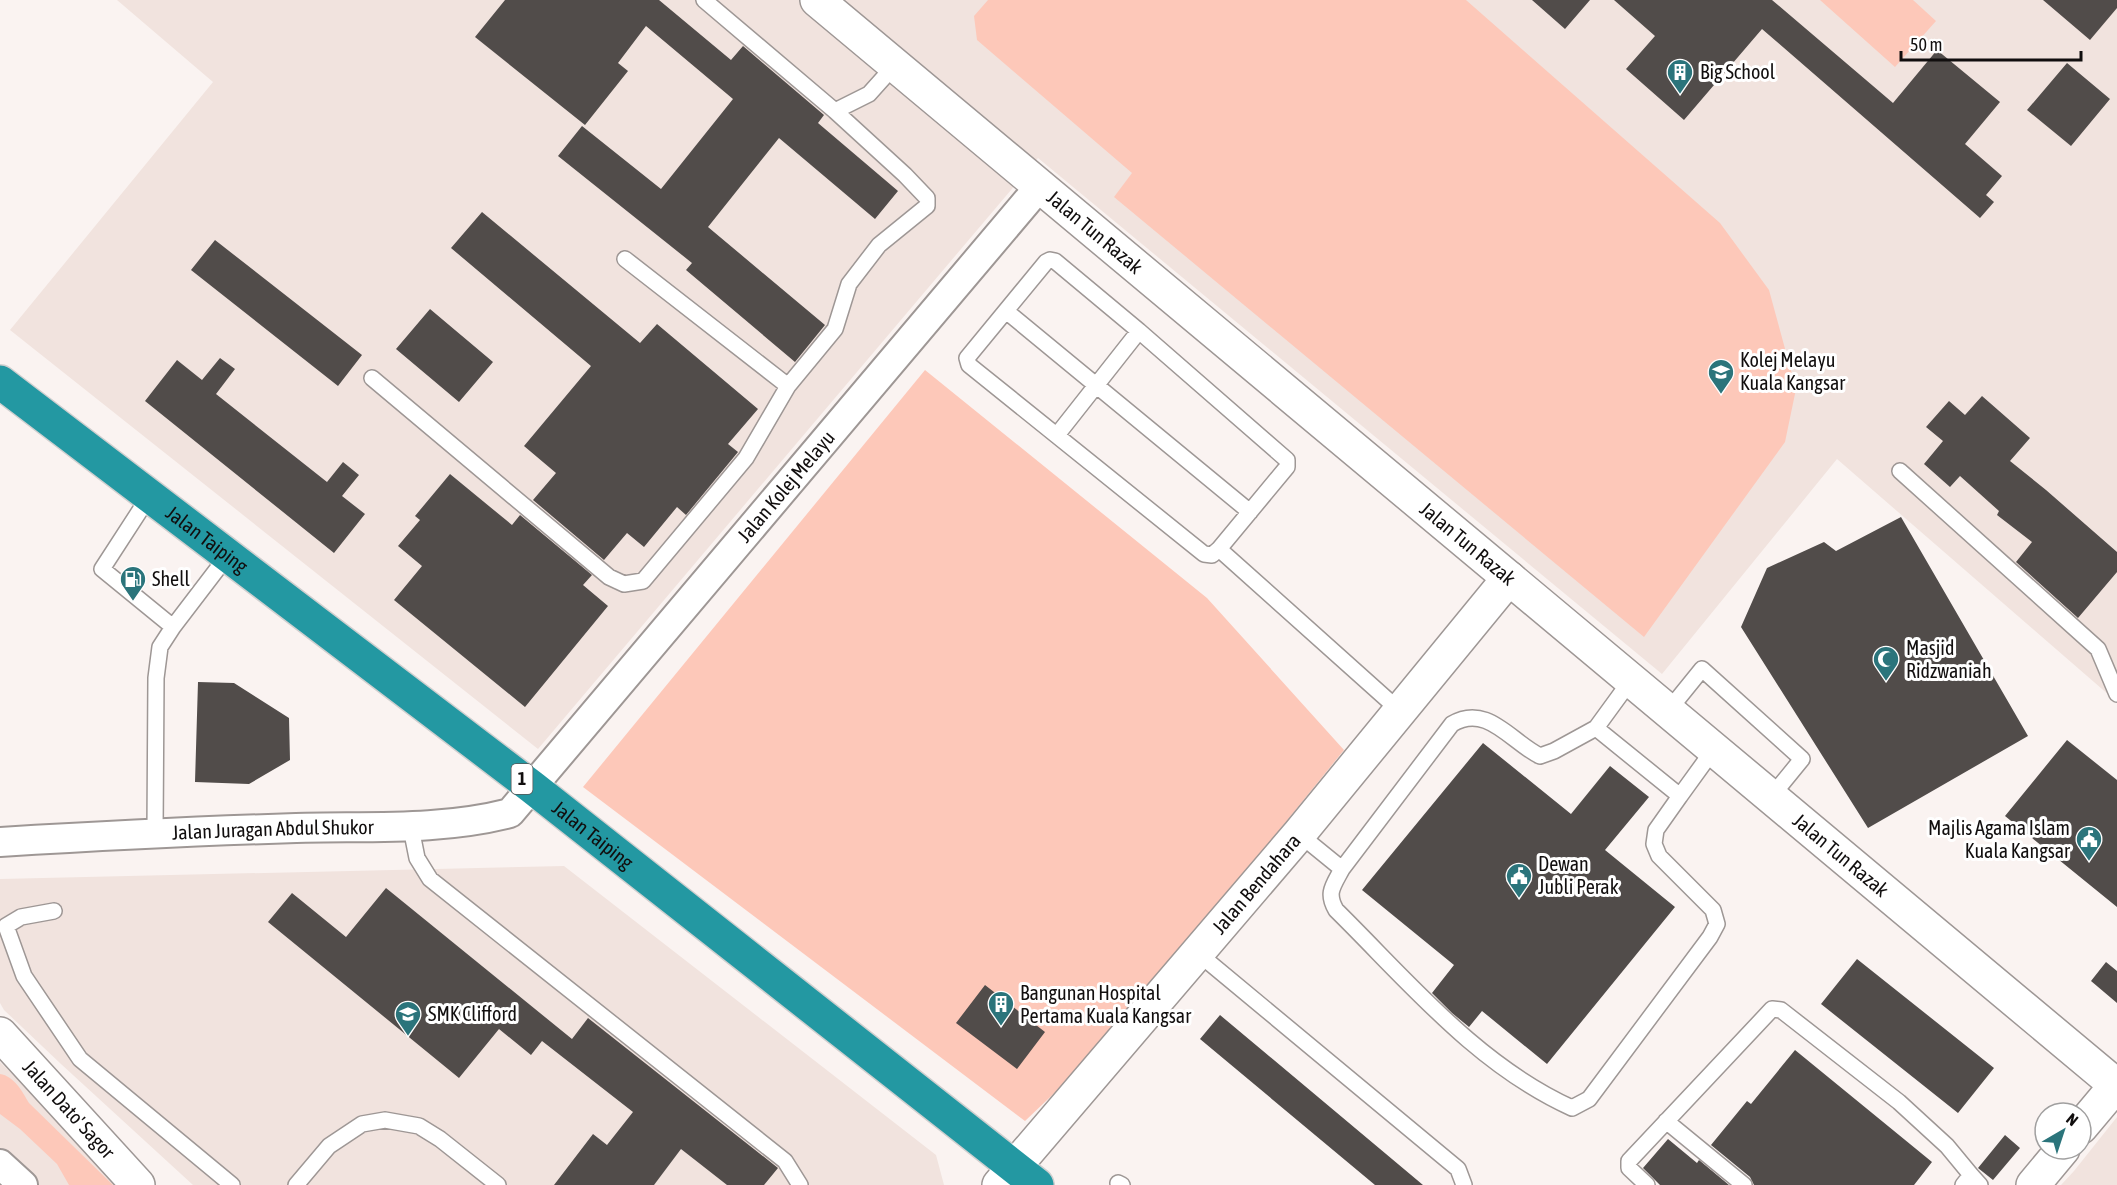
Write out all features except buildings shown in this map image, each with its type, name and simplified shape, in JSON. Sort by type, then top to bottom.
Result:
[{"type":"highway","name":"Jalan Taiping","points":[[0,382],[532,787],[1017,1179]]},
{"type":"street","name":"Jalan Tun Razak","points":[[818,0],[2117,1085]]},
{"type":"street","name":"Jalan Kolej Melayu","points":[[532,787],[1040,186]]},
{"type":"street","name":"Jalan Bendahara","points":[[1017,1179],[1509,578]]},
{"type":"street","name":"Jalan Juragan Abdul Shukor","points":[[0,842],[155,832],[411,828],[477,821],[510,813],[532,787]]},
{"type":"street","name":"Jalan Dato' Sagor","points":[[0,1034],[138,1185]]},
{"type":"street","points":[[2093,1113],[2117,1085]]},
{"type":"street","points":[[2032,1185],[2052,1161]]},
{"type":"street","points":[[0,1164],[23,1185]]},
{"type":"lane","points":[[372,378],[609,577],[624,584],[643,581],[746,458],[788,386],[835,329],[849,284],[879,245],[927,206],[928,202],[905,175],[835,111],[704,0]]},
{"type":"lane","points":[[835,111],[869,94],[895,65]]},
{"type":"lane","points":[[625,259],[788,386]]},
{"type":"lane","points":[[1050,260],[1055,261],[1139,331],[1287,460],[1287,467],[1212,555],[1203,554],[967,362],[967,358],[1050,260]]},
{"type":"lane","points":[[1006,311],[1250,512]]},
{"type":"lane","points":[[1057,435],[1139,331]]},
{"type":"lane","points":[[1900,471],[2098,649],[2117,694]]},
{"type":"lane","points":[[150,495],[102,569],[173,627]]},
{"type":"lane","points":[[1219,549],[1400,711]]},
{"type":"lane","points":[[155,832],[156,678],[160,647],[228,555]]},
{"type":"lane","points":[[1668,711],[1702,669],[1802,759],[1771,797]]},
{"type":"lane","points":[[1631,680],[1596,728],[1554,752],[1540,756],[1493,723],[1473,718],[1462,719],[1452,724],[1342,869],[1331,890],[1330,900],[1336,910],[1476,1048],[1545,1096],[1572,1108],[1589,1099],[1710,937],[1717,924],[1713,909],[1659,856],[1654,844],[1656,830],[1714,749]]},
{"type":"lane","points":[[1596,728],[1680,796]]},
{"type":"lane","points":[[411,828],[417,858],[430,879],[785,1161],[800,1185]]},
{"type":"lane","points":[[1299,834],[1342,869]]},
{"type":"lane","points":[[54,911],[21,917],[6,926],[24,976],[81,1059],[232,1185]]},
{"type":"lane","points":[[1199,954],[1458,1169],[1464,1185]]},
{"type":"lane","points":[[1647,1185],[1629,1168],[1629,1161],[1772,1009],[1781,1011],[1899,1102],[1947,1146],[1971,1182]]},
{"type":"lane","points":[[296,1185],[329,1146],[362,1124],[384,1120],[419,1126],[440,1139],[498,1185]]},
{"type":"lane","points":[[1666,1121],[1744,1185]]},
{"type":"shaded area","name":"Kolej Melayu Kuala Kangsar","points":[[117,0],[2117,0],[2117,702],[1837,459],[1662,674],[1038,158],[538,749],[10,330],[213,82]]},
{"type":"shaded area","points":[[988,0],[1466,0],[1720,223],[1769,290],[1796,389],[1785,442],[1644,637],[1114,197],[1132,173],[977,40],[974,16]]},
{"type":"shaded area","points":[[1820,0],[1913,0],[1936,21],[1895,67]]},
{"type":"shaded area","points":[[925,370],[1207,598],[1344,750],[1107,1043],[1025,1121],[583,787]]},
{"type":"shaded area","name":"SMK Clifford","points":[[564,866],[936,1155],[944,1185],[193,1185],[61,1064],[4,1010],[0,1003],[0,879]]},
{"type":"shaded area","points":[[0,1062],[124,1185],[0,1185]]},
{"type":"shaded area","points":[[0,1074],[13,1081],[29,1103],[113,1185],[69,1185],[57,1164],[20,1129],[0,1114]]},
{"type":"shaded area","points":[[2117,1117],[2117,1185],[2061,1185],[2082,1161],[2093,1161],[2093,1147]]},
{"type":"place","name":"Big School","points":[[1680,95]]},
{"type":"place","name":"Kolej Melayu Kuala Kangsar","points":[[1721,395]]},
{"type":"place","name":"Shell","points":[[133,602]]},
{"type":"place","name":"Masjid Ridzwaniah","points":[[1886,682]]},
{"type":"place","name":"Majlis Agama Islam Kuala Kangsar","points":[[2089,862]]},
{"type":"place","name":"Dewan Jubli Perak","points":[[1519,899]]},
{"type":"place","name":"Bangunan Hospital Pertama Kuala Kangsar","points":[[1001,1027]]},
{"type":"place","name":"SMK Clifford","points":[[408,1037]]}]
